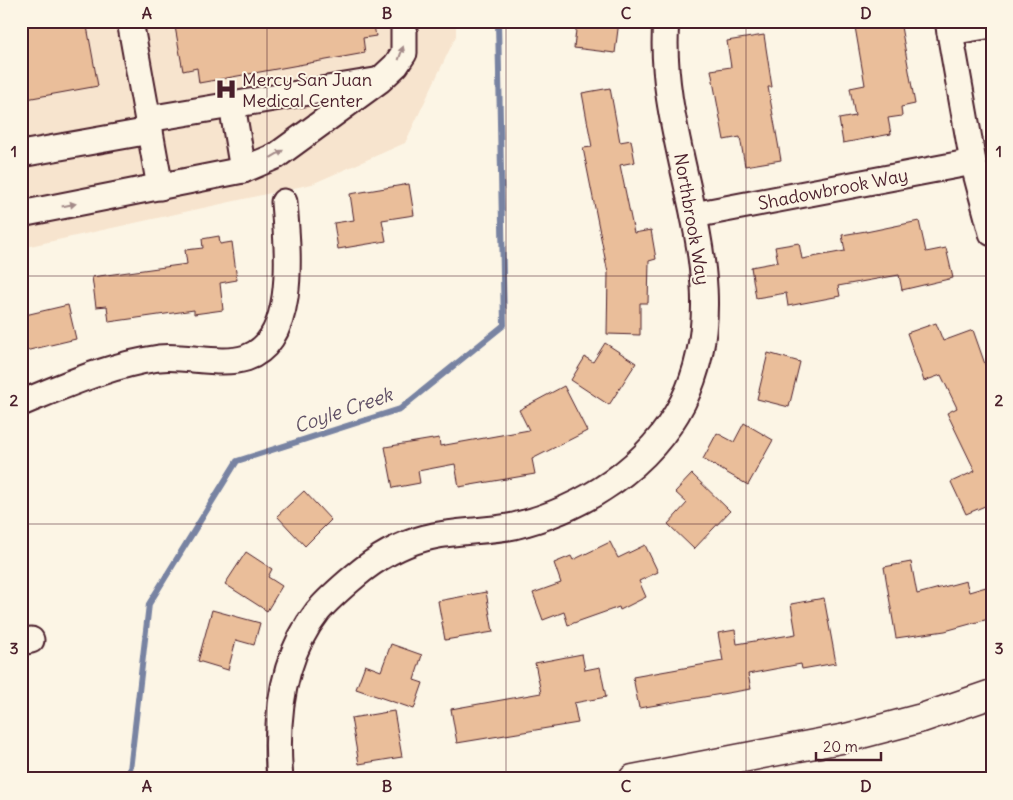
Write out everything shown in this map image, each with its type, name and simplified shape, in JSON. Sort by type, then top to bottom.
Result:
[{"type":"main road","points":[[633,779],[846,738],[922,718],[992,694]]},
{"type":"street","points":[[130,21],[160,187]]},
{"type":"street","points":[[21,214],[243,170],[276,156],[380,80],[396,65],[404,53],[404,21]]},
{"type":"street","name":"Northbrook Way","points":[[280,779],[278,740],[280,708],[294,655],[318,612],[335,592],[390,551],[424,538],[514,526],[571,507],[625,473],[666,430],[683,401],[695,371],[704,330],[706,290],[694,215],[667,89],[664,54],[666,21]]},
{"type":"street","points":[[992,24],[949,26],[972,162],[992,233]]},
{"type":"street","points":[[21,154],[232,104],[380,80]]},
{"type":"street","points":[[232,104],[243,170]]},
{"type":"street","name":"Shadowbrook Way","points":[[694,215],[972,162]]},
{"type":"street","points":[[21,404],[94,374],[128,364],[159,358],[188,357],[229,360],[246,358],[261,350],[274,332],[285,296],[289,262],[284,202]]},
{"type":"shaded area","name":"Mercy San Juan Medical Center","points":[[21,21],[456,21],[456,36],[405,143],[312,184],[21,248]]},
{"type":"building","points":[[21,21],[86,21],[98,86],[21,100]]},
{"type":"building","points":[[174,21],[373,21],[376,36],[363,38],[365,53],[199,83],[197,68],[183,71]]},
{"type":"building","points":[[577,21],[619,21],[615,53],[574,48]]},
{"type":"building","points":[[854,21],[900,21],[915,104],[901,107],[902,116],[888,118],[891,134],[843,143],[839,119],[855,116],[850,88],[865,85]]},
{"type":"building","points":[[764,35],[772,87],[768,87],[781,160],[745,166],[740,137],[724,140],[711,70],[731,67],[727,41]]},
{"type":"building","points":[[610,88],[620,142],[631,140],[635,162],[620,165],[634,233],[651,230],[656,259],[649,261],[648,303],[640,303],[640,335],[607,334],[608,273],[583,148],[592,147],[582,93]]},
{"type":"building","points":[[409,184],[414,215],[382,220],[386,241],[338,249],[334,223],[354,220],[350,194]]},
{"type":"building","points":[[919,221],[926,252],[946,248],[953,278],[902,290],[899,275],[838,286],[840,296],[788,306],[786,293],[756,298],[751,267],[778,262],[775,247],[799,243],[802,259],[845,251],[842,235]]},
{"type":"building","points":[[219,236],[220,244],[232,242],[237,280],[220,283],[223,310],[194,314],[194,310],[109,322],[107,306],[96,307],[92,277],[187,264],[185,250],[203,248],[202,239]]},
{"type":"building","points":[[68,305],[76,339],[21,352],[21,316]]},
{"type":"building","points":[[936,323],[943,341],[973,330],[992,384],[992,503],[966,514],[951,482],[975,471],[947,413],[957,408],[941,375],[924,381],[907,333]]},
{"type":"building","points":[[605,343],[636,363],[609,405],[571,380],[585,357],[593,362]]},
{"type":"building","points":[[768,353],[800,362],[789,407],[757,399]]},
{"type":"building","points":[[564,386],[587,431],[532,459],[535,474],[459,487],[455,464],[418,471],[420,483],[393,488],[385,447],[439,438],[440,446],[529,430],[519,410]]},
{"type":"building","points":[[744,423],[773,440],[748,485],[703,459],[717,433],[734,442]]},
{"type":"building","points":[[692,474],[730,511],[694,549],[668,524],[687,503],[675,492]]},
{"type":"building","points":[[304,491],[331,520],[305,546],[277,516]]},
{"type":"building","points":[[610,542],[618,558],[645,545],[658,572],[639,581],[646,597],[620,610],[619,607],[568,625],[564,612],[543,620],[533,593],[561,583],[554,563],[571,556],[573,560]]},
{"type":"building","points":[[246,552],[272,569],[268,577],[282,586],[267,611],[225,584]]},
{"type":"building","points":[[911,562],[917,594],[966,581],[969,592],[986,587],[992,618],[945,631],[896,638],[884,567]]},
{"type":"building","points":[[486,592],[493,632],[445,640],[438,601]]},
{"type":"building","points":[[824,598],[836,663],[802,669],[801,664],[748,674],[751,689],[639,708],[633,677],[723,661],[718,633],[735,630],[737,644],[796,634],[791,604]]},
{"type":"building","points":[[212,610],[260,623],[254,645],[236,640],[228,670],[198,661]]},
{"type":"building","points":[[391,644],[422,655],[414,680],[423,683],[414,709],[356,689],[365,665],[381,671]]},
{"type":"building","points":[[582,654],[585,670],[600,667],[606,697],[574,703],[578,723],[457,743],[451,709],[541,693],[535,663]]},
{"type":"building","points":[[394,711],[402,757],[359,764],[351,718]]},
{"type":"waterway","name":"Coyle Creek","points":[[129,779],[149,604],[237,461],[400,409],[504,325],[498,21]]},
{"type":"place","name":"Mercy San Juan Medical Center","points":[[226,89]]}]
